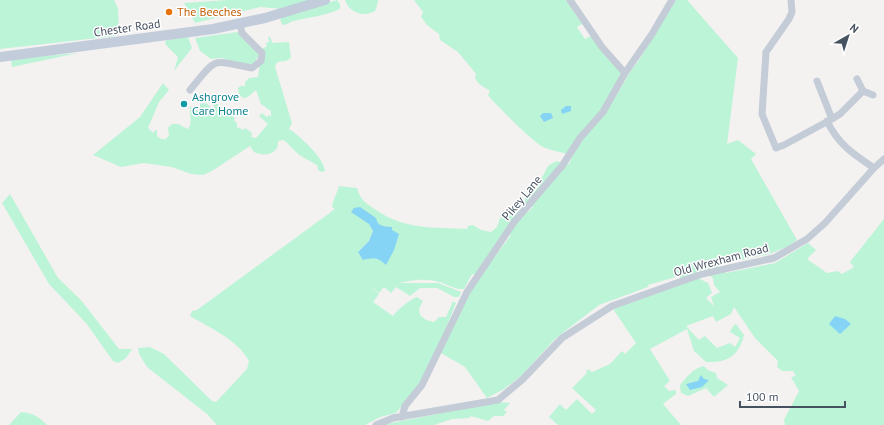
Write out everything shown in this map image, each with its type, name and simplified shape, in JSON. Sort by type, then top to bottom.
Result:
[{"type":"main road","name":"Chester Road","points":[[0,57],[213,29],[240,24],[325,0]]},
{"type":"street","points":[[570,0],[602,47],[625,73]]},
{"type":"street","name":"Pikey Lane","points":[[402,417],[405,406],[422,386],[467,292],[514,222],[562,166],[580,138],[603,112],[625,73],[652,34],[672,0]]},
{"type":"street","points":[[791,0],[792,12],[789,19],[766,52],[762,114],[776,148],[840,114],[863,91]]},
{"type":"street","points":[[190,90],[212,64],[218,61],[252,68],[261,61],[262,53],[242,33],[240,24]]},
{"type":"street","points":[[857,78],[863,91],[873,95]]},
{"type":"street","points":[[817,81],[834,136],[844,146],[874,168]]},
{"type":"street","name":"Old Wrexham Road","points":[[376,425],[393,418],[498,400],[523,379],[562,338],[612,306],[702,274],[774,258],[807,239],[825,224],[874,168],[884,159]]},
{"type":"green space","points":[[0,0],[114,0],[118,8],[119,33],[115,36],[0,49]]},
{"type":"green space","points":[[228,0],[311,0],[282,9],[260,7],[195,23],[184,3]]},
{"type":"green space","points":[[337,0],[340,4],[340,9],[282,25],[280,19],[282,16]]},
{"type":"green space","points":[[345,0],[378,0],[378,2],[375,11],[362,14],[350,8]]},
{"type":"green space","points":[[414,0],[566,0],[582,24],[577,27],[585,39],[591,36],[620,71],[621,76],[613,100],[676,0],[687,0],[738,58],[727,144],[738,140],[756,154],[751,159],[797,240],[787,247],[769,254],[718,265],[726,273],[775,263],[808,243],[816,250],[807,259],[827,273],[838,271],[842,274],[854,267],[850,262],[884,219],[884,425],[785,425],[784,420],[799,391],[791,377],[796,376],[793,371],[782,371],[777,367],[778,361],[755,338],[734,307],[731,314],[716,322],[713,316],[686,326],[699,340],[705,336],[717,348],[730,343],[735,347],[740,338],[730,332],[736,324],[744,335],[739,348],[731,357],[720,361],[706,362],[694,351],[687,329],[650,349],[670,381],[664,386],[669,391],[676,390],[676,394],[663,404],[681,425],[558,425],[549,417],[560,404],[566,410],[577,399],[592,414],[596,410],[572,388],[587,373],[586,372],[588,369],[592,372],[610,364],[622,351],[625,354],[636,343],[613,309],[683,284],[679,276],[648,285],[648,287],[599,305],[556,338],[522,375],[504,389],[487,398],[465,367],[441,353],[464,304],[480,276],[472,274],[464,289],[457,289],[430,280],[414,280],[400,283],[438,283],[461,292],[459,297],[454,297],[437,288],[420,288],[410,296],[396,287],[391,293],[384,287],[379,293],[369,286],[379,294],[373,302],[393,316],[410,300],[417,297],[423,301],[419,309],[420,315],[426,320],[434,322],[439,317],[446,317],[453,301],[456,303],[433,360],[421,383],[396,413],[380,417],[365,425],[217,425],[207,414],[147,367],[139,354],[138,348],[150,347],[164,354],[212,401],[216,402],[247,369],[249,361],[231,341],[190,316],[192,311],[197,310],[335,209],[332,207],[333,201],[339,186],[357,188],[360,196],[366,203],[398,221],[420,226],[443,228],[467,229],[468,226],[473,225],[481,230],[491,232],[497,227],[500,218],[508,216],[515,209],[523,216],[533,207],[525,205],[525,196],[541,179],[548,166],[556,161],[569,164],[572,157],[547,149],[537,143],[492,100],[488,95],[490,91],[479,84],[475,78],[476,74],[458,52],[440,40],[439,34],[427,25],[421,17],[423,12]],"holes":[[[377,223],[380,226],[391,227],[386,265],[380,259],[358,252],[369,241],[373,231],[369,224]],[[506,234],[511,235],[494,258]],[[704,271],[713,278],[714,285],[720,292],[711,297],[714,306],[706,298],[712,293],[708,283],[700,279],[699,272]]]},
{"type":"green space","points":[[238,32],[259,54],[255,62],[249,66],[222,58],[211,59],[200,51],[195,38]]},
{"type":"green space","points":[[268,36],[271,38],[272,43],[289,42],[291,58],[286,61],[277,62],[275,67],[292,123],[289,129],[305,142],[316,154],[324,166],[325,171],[321,172],[318,170],[317,165],[299,155],[284,140],[278,141],[278,146],[270,154],[258,154],[254,152],[250,146],[212,171],[203,175],[191,174],[172,167],[144,163],[121,167],[93,155],[140,117],[163,83],[169,90],[159,102],[148,128],[153,133],[157,129],[157,136],[161,139],[166,139],[169,135],[168,128],[172,124],[178,124],[188,129],[191,121],[190,106],[194,111],[200,108],[200,104],[206,103],[214,110],[215,108],[213,104],[218,104],[219,107],[235,118],[234,120],[237,123],[237,127],[244,130],[245,128],[252,133],[251,137],[256,138],[268,124],[259,116],[262,113],[267,117],[269,115],[271,117],[271,111],[261,104],[256,90],[248,97],[243,98],[239,94],[238,88],[245,86],[245,82],[249,78],[258,77],[262,49],[267,46],[266,43],[269,42]]},
{"type":"green space","points":[[188,37],[192,48],[174,71],[178,57],[165,44],[166,40]]},
{"type":"green space","points":[[78,53],[12,67],[11,59]]},
{"type":"green space","points":[[10,194],[58,278],[81,300],[119,349],[132,349],[126,358],[118,363],[113,361],[86,323],[49,284],[2,203]]},
{"type":"green space","points":[[704,366],[708,370],[716,373],[717,378],[728,385],[714,397],[706,388],[688,396],[681,393],[680,385],[685,379],[693,371]]},
{"type":"green space","points":[[499,402],[510,403],[504,410],[507,412],[503,416],[494,416],[488,421],[471,416],[469,418],[452,419],[434,425],[381,425]]},
{"type":"green space","points":[[21,412],[29,413],[41,419],[47,425],[9,425]]},
{"type":"water","points":[[566,106],[571,106],[571,111],[562,114],[561,110]]},
{"type":"water","points":[[543,113],[551,113],[553,118],[544,122],[540,116]]},
{"type":"water","points":[[360,207],[376,218],[380,225],[392,227],[392,230],[399,234],[394,250],[386,265],[375,258],[363,260],[358,252],[369,241],[373,231],[369,224],[351,212],[354,208]]},
{"type":"water","points":[[835,316],[845,319],[851,324],[840,334],[829,324]]},
{"type":"water","points":[[701,375],[704,379],[709,380],[702,387],[690,390],[686,384],[698,381]]},
{"type":"place","name":"The Beeches","points":[[169,12]]},
{"type":"place","name":"Ashgrove Care Home","points":[[184,104]]}]
